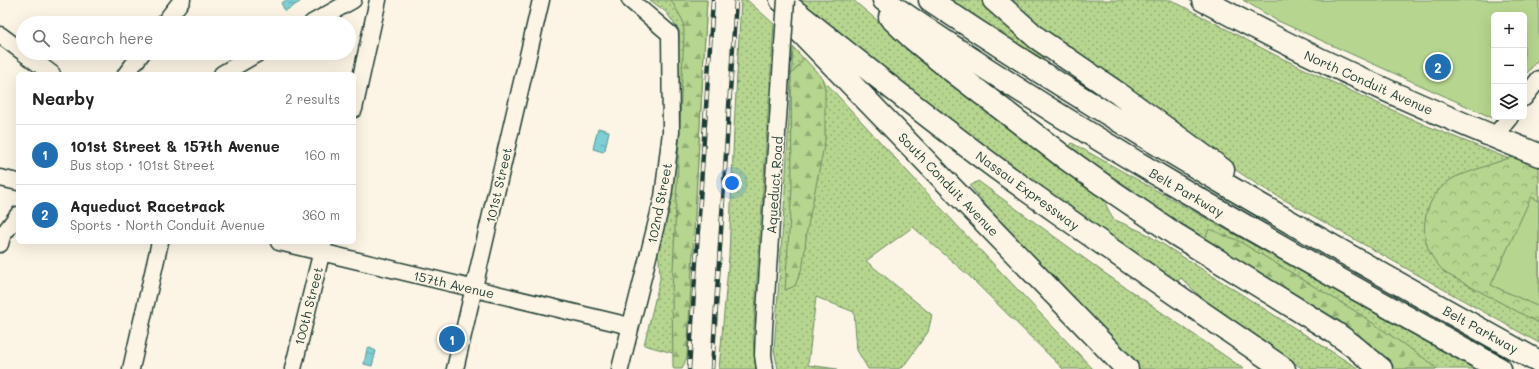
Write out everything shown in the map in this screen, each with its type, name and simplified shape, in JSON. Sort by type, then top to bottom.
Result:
[{"type":"main road","name":"South Conduit Avenue","points":[[770,0],[1127,369]]},
{"type":"main road","name":"Nassau Expressway","points":[[781,0],[852,57],[995,167],[1051,208],[1284,369]]},
{"type":"main road","points":[[872,0],[912,38],[946,66],[1064,157],[1175,234],[1334,332],[1381,369]]},
{"type":"main road","name":"Belt Parkway","points":[[884,0],[988,69],[1151,171],[1317,267],[1500,369]]},
{"type":"main road","name":"Belt Parkway","points":[[930,0],[1140,135],[1325,243],[1539,362]]},
{"type":"main road","points":[[994,0],[1037,38],[1125,99],[1325,243]]},
{"type":"main road","name":"North Conduit Avenue","points":[[1203,0],[1257,29],[1368,83],[1539,155]]},
{"type":"main road","points":[[1026,264],[1078,335],[1110,369]]},
{"type":"street","points":[[169,16],[182,0]]},
{"type":"street","points":[[324,16],[353,0]]},
{"type":"street","points":[[356,100],[378,0]]},
{"type":"street","name":"101st Street","points":[[455,369],[541,0]]},
{"type":"street","name":"102nd Street","points":[[620,369],[664,190],[671,132],[670,34],[630,0]]},
{"type":"street","name":"Aqueduct Road","points":[[765,369],[763,355],[764,328],[786,0]]},
{"type":"street","points":[[1219,0],[1257,29]]},
{"type":"street","points":[[0,35],[16,48]]},
{"type":"street","points":[[33,60],[49,72]]},
{"type":"street","points":[[128,72],[137,60]]},
{"type":"street","points":[[225,72],[246,60]]},
{"type":"street","points":[[1527,94],[1539,79]]},
{"type":"street","points":[[1494,137],[1508,120]]},
{"type":"street","points":[[0,178],[16,182]]},
{"type":"street","points":[[0,244],[2,236],[16,218]]},
{"type":"street","points":[[130,369],[160,244]]},
{"type":"street","name":"157th Avenue","points":[[293,244],[322,248],[474,289],[630,326]]},
{"type":"street","name":"100th Street","points":[[293,369],[322,248]]},
{"type":"green space","points":[[650,0],[707,0],[687,357],[644,345],[660,279],[659,257],[655,255],[676,138],[679,30],[666,12]]},
{"type":"green space","points":[[671,0],[707,0],[687,357],[682,369],[673,368],[672,292],[684,33],[683,21]]},
{"type":"green space","points":[[741,0],[747,0],[774,24],[753,339],[756,369],[719,369],[729,256]]},
{"type":"green space","points":[[795,0],[853,0],[975,103],[1035,149],[1101,195],[1113,219],[1145,233],[1359,369],[1303,369],[1207,303],[1181,278],[1176,283],[955,126]]},
{"type":"green space","points":[[949,0],[983,0],[1012,28],[1040,47],[1043,59],[969,14]]},
{"type":"green space","points":[[1004,0],[1171,0],[1275,55],[1351,91],[1425,125],[1539,171],[1539,343],[1258,185],[1187,137]]},
{"type":"green space","points":[[1243,0],[1539,0],[1539,58],[1527,73],[1527,12],[1491,12],[1491,117],[1276,20]]},
{"type":"green space","points":[[793,47],[964,233],[1093,369],[1063,369],[968,275],[913,227],[866,261],[932,315],[928,332],[903,367],[897,369],[868,369],[857,350],[854,312],[816,297],[808,365],[837,369],[778,369],[774,350]]},
{"type":"green space","points":[[804,58],[822,78],[825,89],[825,141],[807,230],[803,265],[795,286],[785,290],[792,188],[791,75]]},
{"type":"green space","points":[[1072,143],[1474,369],[1394,369],[1380,356],[1130,196],[1133,190],[1111,176],[1107,180],[1066,149]]},
{"type":"green space","points":[[1515,156],[1539,166],[1539,323],[1445,273],[1430,253],[1425,236],[1424,226],[1428,208],[1432,199],[1444,185],[1454,178]]},
{"type":"green space","points":[[978,181],[1103,272],[1244,369],[1135,369],[1008,234],[970,186]]},
{"type":"green space","points":[[1531,197],[1539,201],[1539,307],[1491,285]]},
{"type":"green space","points":[[1209,229],[1237,240],[1355,311],[1431,363],[1437,369],[1394,369],[1380,356],[1219,254],[1205,239]]},
{"type":"water","points":[[287,0],[299,0],[300,2],[285,11],[281,3]]},
{"type":"water","points":[[598,128],[609,131],[605,150],[603,152],[593,149]]},
{"type":"water","points":[[370,348],[376,351],[372,366],[364,364],[367,349]]},
{"type":"railway","points":[[689,369],[713,0]]},
{"type":"railway","points":[[712,369],[736,0]]},
{"type":"place","name":"Aqueduct Racetrack","points":[[1438,67]]},
{"type":"place","name":"101st Street & 157th Avenue","points":[[452,339]]}]
